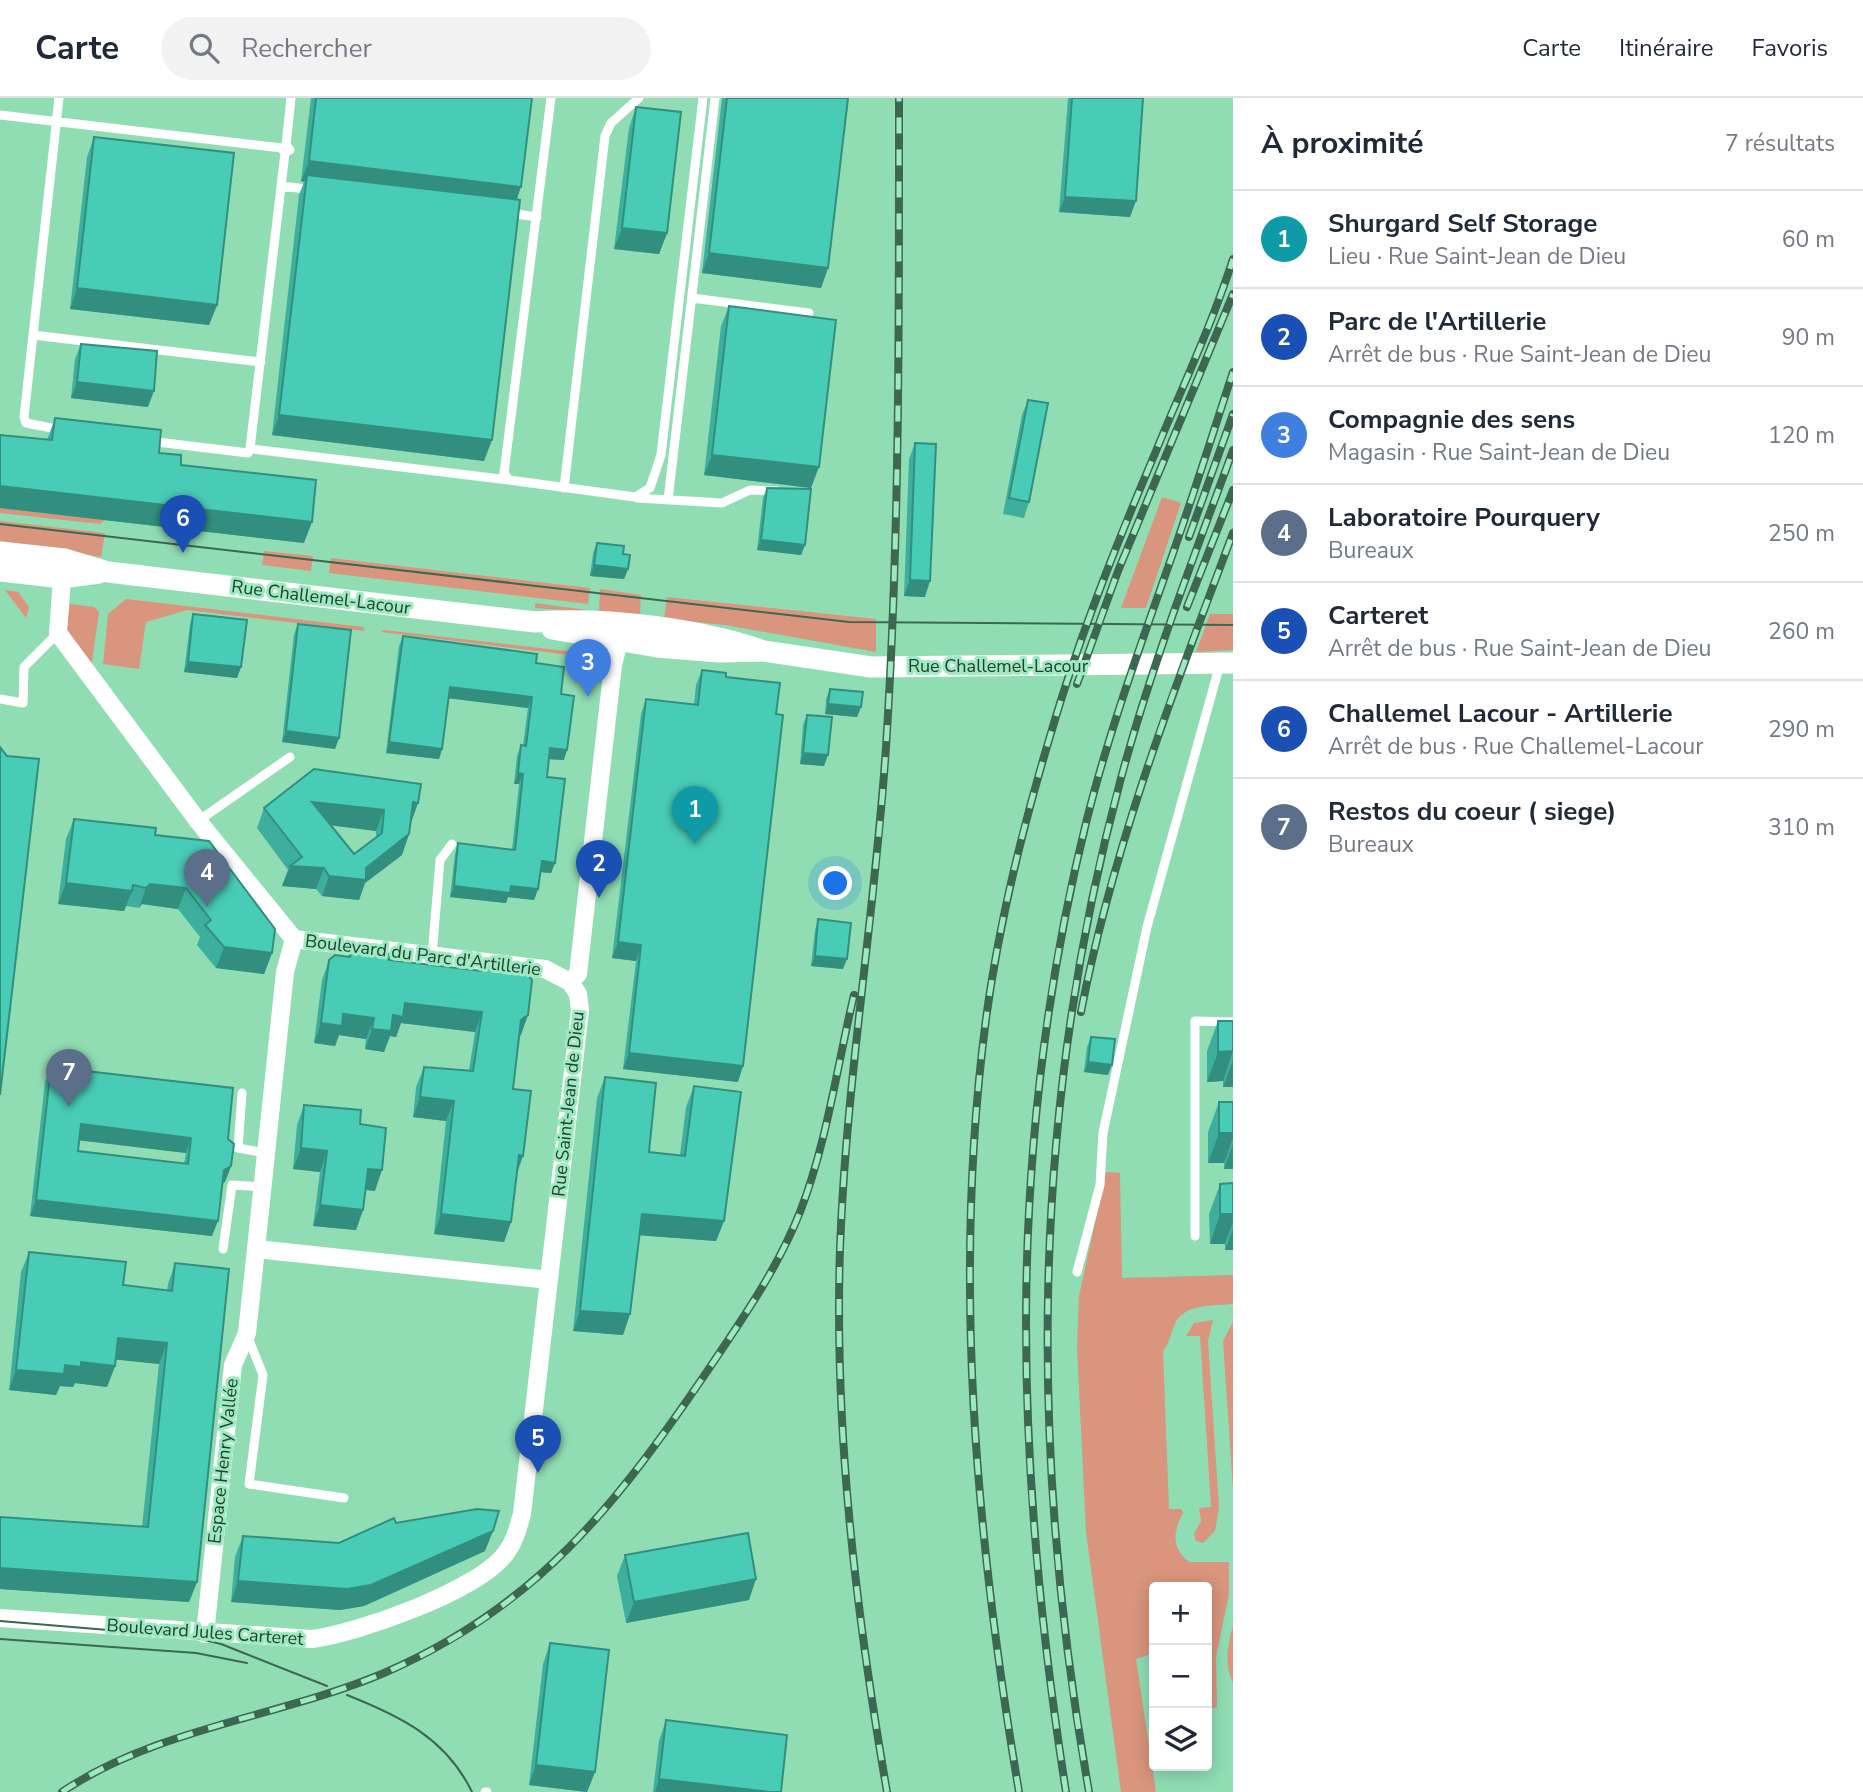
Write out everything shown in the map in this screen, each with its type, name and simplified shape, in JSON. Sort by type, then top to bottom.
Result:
[{"type":"street","name":"Rue Challemel-Lacour","points":[[0,552],[65,559],[108,572],[535,622],[562,633],[731,639],[764,651],[871,667],[1227,664]]},
{"type":"street","name":"Rue Challemel-Lacour","points":[[0,571],[62,578],[108,572]]},
{"type":"street","points":[[58,633],[62,578]]},
{"type":"street","name":"Boulevard du Parc d'Artillerie","points":[[58,633],[198,821],[294,939],[545,969],[570,982]]},
{"type":"street","points":[[570,982],[578,974],[613,665],[621,634]]},
{"type":"street","name":"Espace Henry Vallée","points":[[205,1634],[233,1365],[247,1333],[285,972],[294,939]]},
{"type":"street","name":"Rue Saint-Jean de Dieu","points":[[482,1575],[505,1555],[518,1530],[522,1514],[580,1010],[578,994],[570,982]]},
{"type":"street","points":[[256,1249],[549,1280]]},
{"type":"street","name":"Boulevard Jules Carteret","points":[[0,1618],[286,1639],[332,1636],[372,1624],[482,1575]]},
{"type":"lane","points":[[59,98],[24,417],[26,423],[34,427],[69,431]]},
{"type":"lane","points":[[250,450],[291,98]]},
{"type":"lane","points":[[509,480],[503,469],[551,98]]},
{"type":"lane","points":[[564,488],[605,136],[611,123],[639,98]]},
{"type":"lane","points":[[635,498],[650,488],[661,455],[703,98]]},
{"type":"lane","points":[[668,500],[715,98]]},
{"type":"lane","points":[[0,115],[284,149]]},
{"type":"lane","points":[[281,186],[320,191]]},
{"type":"lane","points":[[496,212],[537,217]]},
{"type":"lane","points":[[692,298],[809,313]]},
{"type":"lane","points":[[33,335],[261,362]]},
{"type":"lane","points":[[138,439],[509,480],[635,498],[722,503],[746,491],[758,489],[792,493]]},
{"type":"lane","points":[[0,699],[23,703],[24,667],[58,633]]},
{"type":"lane","points":[[1077,1272],[1100,1185],[1103,1133],[1147,927],[1227,664]]},
{"type":"lane","points":[[198,821],[290,757]]},
{"type":"lane","points":[[432,956],[440,860],[452,844]]},
{"type":"lane","points":[[1195,1236],[1195,1021],[1233,1022]]},
{"type":"lane","points":[[242,1093],[238,1149],[266,1153]]},
{"type":"lane","points":[[223,1249],[232,1185],[262,1187]]},
{"type":"lane","points":[[247,1333],[263,1375],[249,1484],[344,1498]]},
{"type":"shaded area","points":[[1162,497],[1181,503],[1146,608],[1121,608]]},
{"type":"shaded area","points":[[0,508],[105,520],[100,524],[0,513]]},
{"type":"shaded area","points":[[0,521],[105,533],[101,557],[0,541]]},
{"type":"shaded area","points":[[264,551],[313,556],[311,571],[262,565]]},
{"type":"shaded area","points":[[331,558],[590,588],[588,604],[329,573]]},
{"type":"shaded area","points":[[600,589],[641,595],[640,615],[599,613]]},
{"type":"shaded area","points":[[5,590],[18,592],[29,607],[26,618]]},
{"type":"shaded area","points":[[667,597],[876,619],[876,652],[725,625],[664,619]]},
{"type":"shaded area","points":[[126,599],[363,627],[365,631],[187,610],[146,622],[139,669],[103,664],[108,614]]},
{"type":"shaded area","points":[[535,603],[586,610],[586,612],[535,608]]},
{"type":"shaded area","points":[[70,604],[94,607],[99,612],[91,669],[66,631]]},
{"type":"shaded area","points":[[1210,614],[1233,614],[1233,650],[1196,652]]},
{"type":"shaded area","points":[[384,630],[575,652],[578,656],[381,632]]},
{"type":"shaded area","points":[[1106,1172],[1120,1173],[1122,1278],[1233,1275],[1233,1304],[1199,1307],[1184,1313],[1174,1326],[1163,1351],[1169,1509],[1181,1509],[1183,1512],[1177,1526],[1176,1544],[1189,1562],[1229,1562],[1229,1594],[1216,1657],[1217,1707],[1212,1708],[1212,1582],[1149,1582],[1149,1655],[1136,1659],[1149,1745],[1149,1771],[1153,1771],[1156,1792],[1121,1792],[1086,1532],[1077,1348],[1079,1296]]},
{"type":"shaded area","points":[[1213,1320],[1208,1341],[1219,1508],[1215,1531],[1203,1543],[1196,1541],[1194,1534],[1201,1521],[1199,1508],[1211,1507],[1200,1336],[1186,1336],[1194,1323]]},
{"type":"shaded area","points":[[1233,1322],[1233,1490],[1223,1341]]},
{"type":"shaded area","points":[[1233,1626],[1233,1683],[1227,1655]]},
{"type":"building","points":[[316,98],[532,98],[521,187],[309,161]]},
{"type":"building","points":[[727,98],[848,98],[828,268],[709,253]]},
{"type":"building","points":[[1072,98],[1143,98],[1136,201],[1065,197]]},
{"type":"building","points":[[636,107],[681,112],[667,233],[622,228]]},
{"type":"building","points":[[94,137],[234,153],[217,305],[77,288]]},
{"type":"building","points":[[307,175],[520,200],[492,440],[279,415]]},
{"type":"building","points":[[729,306],[836,320],[819,467],[712,455]]},
{"type":"building","points":[[81,344],[157,351],[154,391],[77,382]]},
{"type":"building","points":[[1028,400],[1048,403],[1029,502],[1009,498]]},
{"type":"building","points":[[55,418],[161,430],[159,453],[181,455],[181,465],[316,480],[312,522],[0,486],[0,435],[52,440]]},
{"type":"building","points":[[915,443],[936,444],[930,581],[910,580]]},
{"type":"building","points":[[767,488],[811,489],[805,545],[761,540]]},
{"type":"building","points":[[597,543],[624,546],[623,554],[630,555],[628,569],[594,565]]},
{"type":"building","points":[[193,614],[247,620],[241,667],[188,662]]},
{"type":"building","points":[[298,624],[351,630],[339,738],[286,731]]},
{"type":"building","points":[[403,636],[537,654],[536,663],[564,667],[561,694],[574,696],[567,750],[550,748],[547,777],[565,779],[555,863],[542,861],[538,889],[511,886],[510,893],[454,886],[458,843],[515,850],[523,774],[518,773],[521,745],[526,746],[532,697],[450,687],[442,749],[389,742]]},
{"type":"building","points":[[702,670],[726,673],[726,677],[780,683],[776,714],[783,715],[743,1066],[629,1053],[641,945],[618,942],[646,699],[698,705]]},
{"type":"building","points":[[830,689],[863,692],[861,707],[828,704]]},
{"type":"building","points":[[807,715],[832,717],[828,755],[803,753]]},
{"type":"building","points":[[0,747],[7,756],[39,759],[0,1095]]},
{"type":"building","points":[[314,769],[421,784],[418,803],[413,802],[409,834],[366,868],[366,880],[329,876],[324,868],[290,866],[302,857],[264,808]],"holes":[[[312,802],[384,810],[382,833],[354,854]]]},
{"type":"building","points":[[74,819],[156,828],[155,835],[209,841],[275,929],[272,953],[224,947],[205,925],[211,920],[186,888],[150,884],[146,888],[133,885],[132,891],[66,883]]},
{"type":"building","points":[[818,919],[851,923],[847,959],[815,956]]},
{"type":"building","points":[[351,950],[390,954],[389,960],[482,971],[488,965],[525,971],[532,980],[528,1015],[521,1020],[513,1089],[531,1091],[523,1156],[519,1155],[511,1222],[441,1214],[454,1101],[420,1097],[424,1067],[473,1071],[482,1012],[405,1003],[403,1017],[393,1015],[391,1031],[372,1029],[374,1018],[343,1014],[342,1026],[321,1023],[329,960],[335,955],[350,957]]},
{"type":"building","points":[[1218,1021],[1233,1021],[1233,1051],[1218,1052]]},
{"type":"building","points":[[1091,1037],[1115,1039],[1112,1065],[1088,1062]]},
{"type":"building","points":[[51,1067],[233,1088],[228,1139],[234,1144],[231,1166],[224,1170],[218,1221],[36,1200]],"holes":[[[81,1124],[191,1138],[188,1164],[78,1151]]]},
{"type":"building","points":[[605,1077],[656,1083],[649,1152],[685,1156],[694,1086],[741,1092],[724,1221],[642,1214],[630,1314],[580,1311]]},
{"type":"building","points":[[1219,1102],[1233,1102],[1233,1133],[1219,1133]]},
{"type":"building","points":[[304,1105],[361,1110],[360,1124],[386,1128],[382,1170],[368,1169],[363,1210],[320,1205],[327,1151],[301,1148]]},
{"type":"building","points":[[1233,1183],[1233,1214],[1220,1214],[1220,1184]]},
{"type":"building","points":[[29,1252],[126,1262],[123,1285],[172,1291],[175,1263],[229,1269],[197,1582],[0,1568],[0,1517],[148,1527],[167,1343],[118,1338],[115,1366],[81,1362],[81,1367],[65,1365],[64,1374],[16,1370]]},
{"type":"building","points":[[477,1509],[499,1511],[493,1531],[371,1585],[347,1589],[238,1581],[243,1536],[339,1543],[394,1518],[396,1523]]},
{"type":"building","points":[[748,1533],[756,1579],[634,1602],[625,1555]]},
{"type":"building","points":[[550,1643],[609,1650],[595,1772],[536,1765]]},
{"type":"building","points":[[666,1720],[787,1735],[781,1792],[659,1779]]},
{"type":"tram line","points":[[0,524],[849,622],[1233,625]]},
{"type":"tram line","points":[[0,1621],[192,1637],[221,1644],[327,1686]]},
{"type":"tram line","points":[[0,1639],[196,1653],[247,1663]]},
{"type":"tram line","points":[[347,1695],[385,1711],[420,1731],[449,1757],[472,1792]]},
{"type":"railway","points":[[887,1792],[866,1657],[850,1522],[840,1385],[839,1317],[840,1249],[848,1123],[881,810],[891,666],[898,422],[899,98]]},
{"type":"railway","points":[[1019,1792],[991,1600],[974,1406],[970,1309],[971,1212],[976,1116],[986,1019],[1013,874],[1062,697],[1113,555],[1206,332],[1233,259]]},
{"type":"railway","points":[[1077,684],[1118,571],[1233,294]]},
{"type":"railway","points":[[1066,1792],[1036,1547],[1028,1426],[1026,1306],[1030,1186],[1041,1066],[1060,945],[1094,791],[1233,372]]},
{"type":"railway","points":[[1189,537],[1233,414]]},
{"type":"railway","points":[[1089,1792],[1069,1665],[1056,1538],[1049,1411],[1048,1285],[1055,1159],[1069,1033],[1090,908],[1120,782],[1158,656],[1233,450]]},
{"type":"railway","points":[[1187,607],[1233,490]]},
{"type":"railway","points":[[1081,1012],[1110,889],[1147,769],[1233,533]]},
{"type":"railway","points":[[62,1792],[99,1770],[138,1753],[178,1738],[344,1688],[384,1673],[438,1647],[486,1617],[529,1584],[568,1548],[639,1467],[745,1315],[781,1254],[800,1212],[817,1159],[854,995]]},
{"type":"place","name":"Challemel Lacour - Artillerie","points":[[183,553]]},
{"type":"place","name":"Compagnie des sens","points":[[588,697]]},
{"type":"place","name":"Shurgard Self Storage","points":[[695,844]]},
{"type":"place","name":"Parc de l'Artillerie","points":[[599,898]]},
{"type":"place","name":"Laboratoire Pourquery","points":[[207,907]]},
{"type":"place","name":"Restos du coeur ( siege)","points":[[69,1107]]},
{"type":"place","name":"Carteret","points":[[538,1473]]}]
